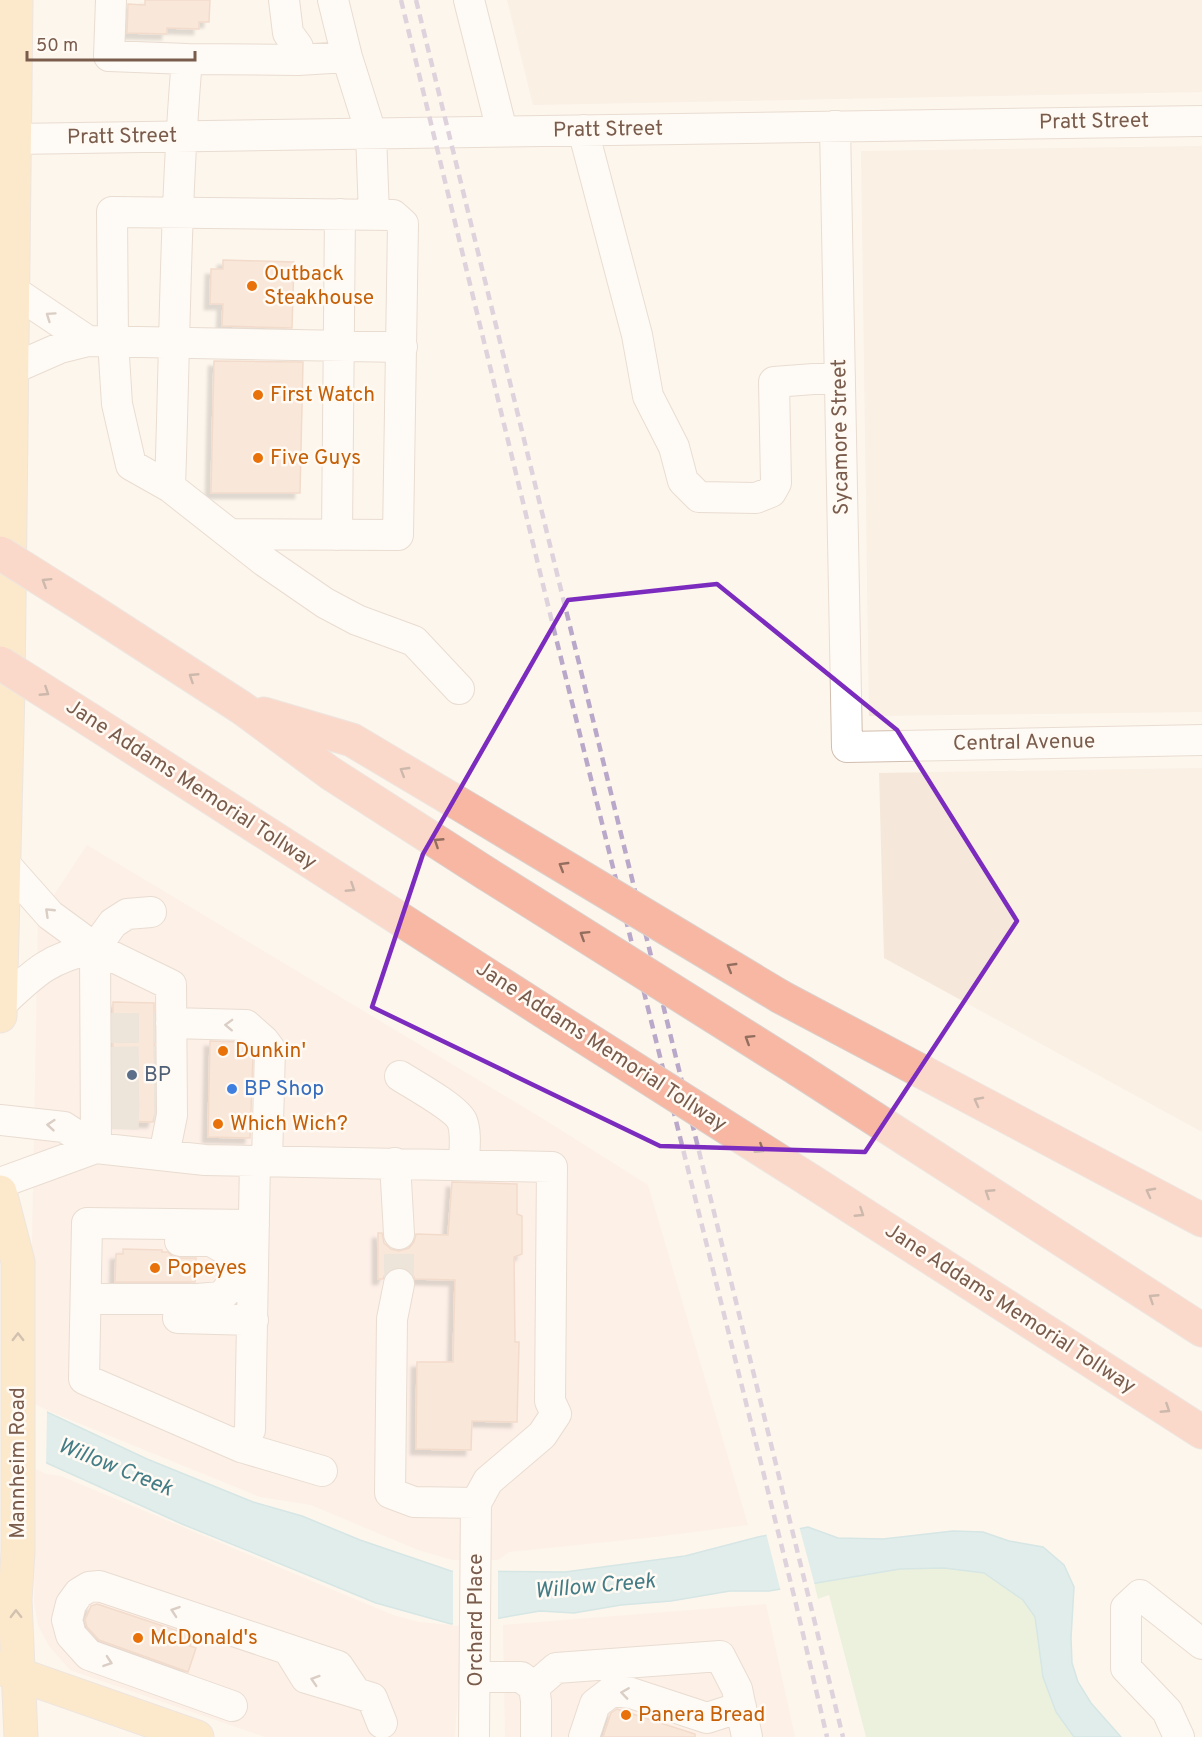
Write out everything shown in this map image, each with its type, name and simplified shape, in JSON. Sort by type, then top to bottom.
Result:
[{"type":"highway","points":[[0,553],[242,708],[330,773],[799,1070],[1202,1330]]},
{"type":"highway","name":"Jane Addams Memorial Tollway","points":[[0,663],[1202,1431]]},
{"type":"highway","points":[[242,708],[352,740],[781,997],[1202,1220]]},
{"type":"main road","points":[[0,1016],[8,689],[14,139],[7,70],[8,36],[16,0]]},
{"type":"main road","name":"Mannheim Road","points":[[0,1192],[18,1262],[18,1552],[8,1670],[16,1735]]},
{"type":"main road","points":[[8,1670],[197,1737]]},
{"type":"street","points":[[111,0],[109,56],[187,59],[298,53],[347,57]]},
{"type":"street","points":[[285,0],[288,33],[298,53]]},
{"type":"street","points":[[298,53],[307,34],[306,0]]},
{"type":"street","points":[[333,0],[347,57],[371,133],[374,215]]},
{"type":"street","points":[[469,0],[502,131]]},
{"type":"street","points":[[170,487],[176,343],[180,136],[187,59]]},
{"type":"street","name":"Pratt Street","points":[[14,139],[1202,121]]},
{"type":"street","name":"Sycamore Street","points":[[835,126],[847,747]]},
{"type":"street","points":[[583,130],[637,335],[648,396],[674,447],[683,481],[699,497],[756,498],[771,492],[776,483],[774,382],[840,377]]},
{"type":"street","points":[[231,534],[398,535],[403,224],[393,215],[112,212],[101,341],[131,465],[170,487],[264,561],[325,603],[357,620],[414,641],[459,689]]},
{"type":"street","points":[[337,535],[340,214]]},
{"type":"street","points":[[12,291],[101,341]]},
{"type":"street","points":[[12,369],[60,348],[101,341],[402,347]]},
{"type":"street","name":"Central Avenue","points":[[847,747],[1202,740]]},
{"type":"street","points":[[3,862],[51,915],[95,948],[171,985],[166,1027],[164,1155]]},
{"type":"street","points":[[96,1148],[102,1088],[102,1028],[95,948],[113,923],[127,914],[151,912]]},
{"type":"street","points":[[0,1005],[41,968],[72,953],[95,948]]},
{"type":"street","points":[[166,1027],[246,1025],[270,1049],[254,1226],[250,1430],[242,1447]]},
{"type":"street","points":[[400,1076],[453,1111],[462,1121],[464,1165]]},
{"type":"street","points":[[0,1120],[63,1126],[96,1148]]},
{"type":"street","points":[[0,1183],[96,1148],[205,1160],[552,1167],[550,1401],[556,1414],[542,1436],[488,1481],[476,1503],[414,1502],[390,1493],[392,1319],[399,1284]]},
{"type":"street","points":[[395,1163],[399,1234]]},
{"type":"street","points":[[254,1226],[87,1222],[84,1378],[242,1447],[322,1471]]},
{"type":"street","points":[[86,1307],[221,1297],[231,1287],[236,1270],[230,1252],[211,1241],[87,1240]]},
{"type":"street","points":[[86,1307],[253,1320]]},
{"type":"street","name":"Orchard Place","points":[[474,1737],[476,1503]]},
{"type":"street","points":[[232,1706],[89,1655],[71,1635],[67,1620],[71,1604],[79,1593],[89,1587],[99,1586],[338,1666],[356,1693],[372,1698],[382,1723]]},
{"type":"street","points":[[1179,1737],[1167,1711],[1126,1668],[1126,1608],[1140,1595],[1202,1644]]},
{"type":"street","points":[[534,1687],[556,1668],[720,1656],[737,1689],[747,1737]]},
{"type":"street","points":[[476,1677],[521,1677],[534,1687]]},
{"type":"street","points":[[534,1687],[536,1737]]},
{"type":"street","points":[[584,1737],[595,1704],[612,1691],[632,1693],[707,1718],[741,1707]]},
{"type":"highlighted area","points":[[717,584],[897,730],[1017,921],[865,1152],[660,1146],[372,1007],[423,854],[568,600]]},
{"type":"shaded area","points":[[507,0],[1202,0],[1202,92],[533,105]]},
{"type":"shaded area","points":[[1202,146],[1202,712],[869,716],[861,151]]},
{"type":"shaded area","points":[[1202,768],[1202,1132],[884,958],[879,773]]},
{"type":"shaded area","points":[[87,845],[545,1120],[648,1185],[748,1525],[509,1552],[498,1560],[453,1560],[418,1550],[311,1505],[260,1497],[29,1403],[38,919]]},
{"type":"shaded area","points":[[36,1469],[46,1474],[61,1476],[393,1615],[419,1622],[462,1626],[455,1737],[265,1737],[70,1670],[49,1646],[38,1625],[34,1602]]},
{"type":"shaded area","points":[[766,1604],[795,1737],[505,1737],[503,1625]]},
{"type":"green space","points":[[944,1568],[984,1573],[1024,1600],[1035,1617],[1056,1712],[1074,1737],[866,1737],[829,1595],[818,1599],[814,1583],[900,1569]]},
{"type":"water","name":"Willow Creek","points":[[0,1390],[147,1459],[253,1502],[302,1516],[360,1540],[451,1571],[565,1572],[685,1556],[808,1527],[838,1538],[883,1539],[953,1531],[983,1532],[1009,1541],[1043,1547],[1064,1565],[1074,1587],[1072,1663],[1078,1682],[1091,1703],[1121,1737],[1074,1737],[1056,1712],[1043,1677],[1035,1617],[1023,1600],[984,1573],[944,1568],[900,1569],[769,1591],[730,1591],[574,1613],[540,1611],[451,1624],[376,1603],[182,1524],[49,1464],[0,1439]]},
{"type":"pier","points":[[0,1387],[47,1410],[46,1466],[0,1442]]},
{"type":"pier","points":[[799,1526],[815,1586],[781,1592],[766,1533]]},
{"type":"pier","points":[[453,1568],[498,1569],[498,1622],[453,1626]]},
{"type":"building","points":[[145,0],[210,0],[209,22],[199,22],[199,29],[167,28],[167,34],[127,33],[128,4],[145,5]]},
{"type":"building","name":"Outback Steakhouse","points":[[223,260],[294,262],[292,328],[222,326],[223,304],[210,304],[211,269],[223,269]]},
{"type":"building","points":[[214,361],[303,362],[300,493],[211,493]]},
{"type":"building","name":"BP","points":[[113,1002],[154,1003],[155,1113],[153,1122],[113,1121]]},
{"type":"building","name":"BP Shop","points":[[210,1041],[239,1042],[253,1055],[250,1138],[208,1137]]},
{"type":"building","points":[[452,1182],[517,1184],[517,1214],[522,1216],[522,1254],[514,1257],[515,1342],[519,1342],[517,1422],[472,1421],[471,1450],[416,1449],[417,1362],[453,1362],[455,1280],[415,1279],[411,1271],[402,1267],[393,1268],[386,1272],[383,1279],[378,1279],[378,1233],[382,1233],[384,1243],[391,1249],[399,1251],[409,1248],[416,1234],[448,1235]]},
{"type":"building","name":"Popeyes","points":[[123,1249],[162,1250],[162,1252],[168,1252],[179,1258],[196,1258],[195,1282],[115,1282],[116,1254],[123,1254]]},
{"type":"building","name":"McDonald's","points":[[97,1604],[193,1636],[190,1646],[196,1648],[188,1672],[99,1640],[87,1627],[85,1620],[91,1606]]},
{"type":"building","name":"Panera Bread","points":[[617,1709],[695,1734],[695,1737],[603,1737],[611,1713]]},
{"type":"tunnel","points":[[109,1028],[156,1028]]},
{"type":"tunnel","points":[[109,1062],[156,1061]]},
{"type":"tunnel","points":[[109,1089],[156,1089]]},
{"type":"tunnel","points":[[109,1114],[156,1115]]},
{"type":"tunnel","points":[[399,1234],[399,1284]]},
{"type":"railway","points":[[401,0],[827,1737]]},
{"type":"railway","points":[[416,0],[843,1737]]},
{"type":"place","name":"Outback Steakhouse","points":[[252,286]]},
{"type":"place","name":"First Watch","points":[[258,395]]},
{"type":"place","name":"Five Guys","points":[[258,458]]},
{"type":"place","name":"Dunkin'","points":[[223,1051]]},
{"type":"place","name":"BP","points":[[132,1075]]},
{"type":"place","name":"BP Shop","points":[[232,1089]]},
{"type":"place","name":"Which Wich?","points":[[218,1124]]},
{"type":"place","name":"Popeyes","points":[[155,1268]]},
{"type":"place","name":"McDonald's","points":[[138,1638]]},
{"type":"place","name":"Panera Bread","points":[[626,1715]]}]
